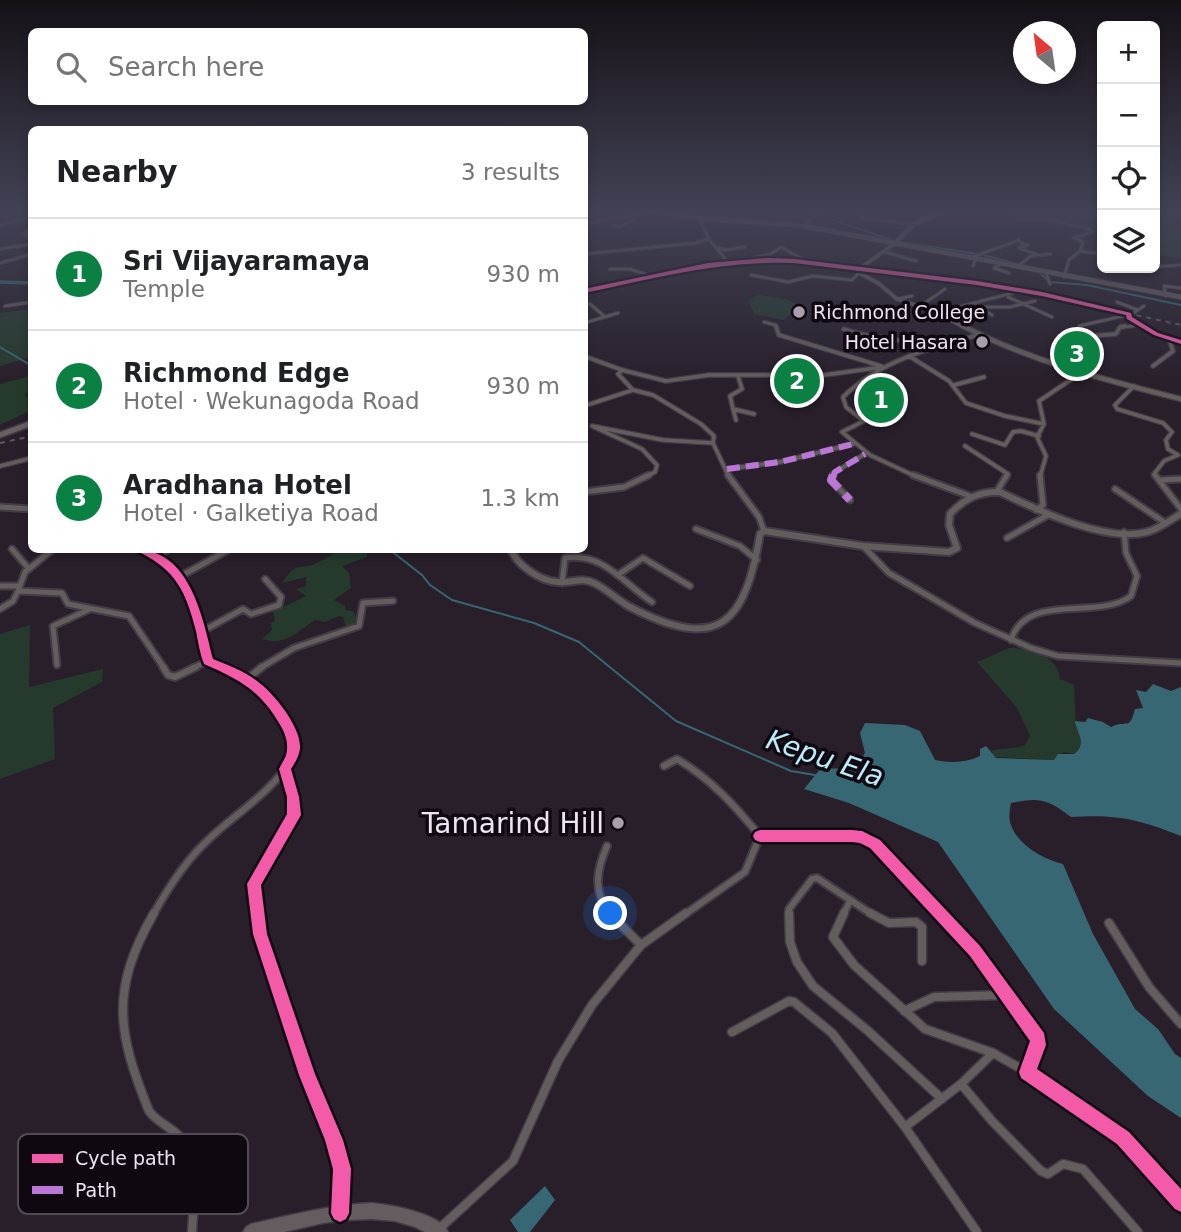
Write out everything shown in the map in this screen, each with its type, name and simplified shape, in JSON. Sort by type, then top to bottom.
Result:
[{"type":"highway","points":[[251,1232],[340,1213],[371,1210],[399,1213],[439,1231]]},
{"type":"main road","points":[[1031,269],[1181,298]]},
{"type":"main road","points":[[0,435],[28,424]]},
{"type":"street","points":[[610,270],[627,269]]},
{"type":"street","points":[[631,269],[645,274]]},
{"type":"street","points":[[588,289],[671,269]]},
{"type":"street","points":[[588,289],[681,269]]},
{"type":"street","points":[[751,275],[789,282],[813,276],[852,280],[861,269]]},
{"type":"street","points":[[862,269],[898,299],[936,313],[1017,353],[1181,399]]},
{"type":"street","points":[[865,269],[1024,290],[1129,314]]},
{"type":"street","points":[[998,269],[1009,273]]},
{"type":"street","points":[[1064,277],[1066,269]]},
{"type":"street","points":[[1045,273],[1050,283]]},
{"type":"street","points":[[1166,296],[1164,286],[1181,288]]},
{"type":"street","points":[[919,307],[946,289]]},
{"type":"street","points":[[936,313],[1024,290]]},
{"type":"street","points":[[898,299],[912,296]]},
{"type":"street","points":[[1006,296],[1052,317]]},
{"type":"street","points":[[980,307],[1035,301]]},
{"type":"street","points":[[1116,302],[1138,310]]},
{"type":"street","points":[[5,306],[28,303]]},
{"type":"street","points":[[970,303],[992,315]]},
{"type":"street","points":[[590,304],[604,316]]},
{"type":"street","points":[[1079,326],[1129,314],[1144,306]]},
{"type":"street","points":[[588,322],[618,313]]},
{"type":"street","points":[[1129,314],[1129,318],[1139,325],[1181,342]]},
{"type":"street","points":[[764,322],[775,325],[779,335],[884,367]]},
{"type":"street","points":[[1091,336],[1111,336],[1116,334],[1119,327],[1139,325]]},
{"type":"street","points":[[844,330],[906,341],[922,349]]},
{"type":"street","points":[[978,335],[922,349],[859,382],[844,397],[846,407],[864,421],[842,432],[865,454],[883,461],[902,474],[970,496],[997,491],[1048,515],[1124,532],[1149,531],[1181,514]]},
{"type":"street","points":[[1153,366],[1174,348],[1169,339]]},
{"type":"street","points":[[588,357],[622,370],[666,381],[709,375],[824,375],[884,367],[907,357],[939,372],[954,385],[966,404],[1044,424]]},
{"type":"street","points":[[622,370],[618,374],[633,390]]},
{"type":"street","points":[[1035,510],[1043,505],[1040,475],[1046,456],[1039,436],[1044,424],[1039,401],[1081,373]]},
{"type":"street","points":[[736,420],[730,396],[742,389],[738,376]]},
{"type":"street","points":[[954,385],[985,377]]},
{"type":"street","points":[[1134,386],[1115,405],[1117,409],[1163,424],[1172,432],[1166,440],[1168,449],[1178,455],[1164,461],[1154,474],[1181,509]]},
{"type":"street","points":[[588,405],[633,390],[653,395],[701,424],[713,436],[713,443],[732,484],[759,517],[764,531]]},
{"type":"street","points":[[733,409],[754,414]]},
{"type":"street","points":[[588,492],[624,487],[655,472],[657,465],[642,449],[592,426]]},
{"type":"street","points":[[588,427],[663,440],[713,443]]},
{"type":"street","points":[[972,433],[1000,445],[1007,444],[1013,432],[1039,436]]},
{"type":"street","points":[[727,469],[780,462],[853,443]]},
{"type":"street","points":[[965,446],[1008,474],[997,491]]},
{"type":"street","points":[[850,500],[831,480],[835,472],[865,454]]},
{"type":"street","points":[[0,466],[28,459]]},
{"type":"street","points":[[1161,480],[1181,479]]},
{"type":"street","points":[[1115,489],[1164,522]]},
{"type":"street","points":[[512,553],[515,559],[543,581],[593,583],[628,606],[655,619],[699,630],[724,624],[741,610],[757,560],[760,534],[764,531],[863,546],[954,550],[957,548],[949,525],[950,514],[970,496]]},
{"type":"street","points":[[24,507],[28,504]]},
{"type":"street","points":[[0,507],[28,508]]},
{"type":"street","points":[[1007,538],[1048,515]]},
{"type":"street","points":[[696,529],[740,546],[757,560]]},
{"type":"street","points":[[1011,640],[1014,628],[1035,614],[1118,604],[1131,596],[1137,576],[1126,553],[1124,532]]},
{"type":"street","points":[[863,546],[889,573],[975,623],[1011,640],[1058,656],[1181,663]]},
{"type":"street","points":[[12,549],[29,569]]},
{"type":"street","points":[[0,609],[13,601],[29,569],[48,553]]},
{"type":"street","points":[[152,553],[159,555],[185,581],[208,661]]},
{"type":"street","points":[[181,576],[223,553]]},
{"type":"street","points":[[562,583],[565,558],[577,554],[590,555],[619,574],[640,596],[652,601]]},
{"type":"street","points":[[619,574],[643,558],[690,586]]},
{"type":"street","points":[[201,632],[220,622],[225,615],[243,609],[251,614],[279,605],[281,597],[265,579]]},
{"type":"street","points":[[0,586],[62,593],[68,604],[129,616],[168,675],[175,677],[208,661]]},
{"type":"street","points":[[247,679],[274,657],[359,626],[363,603],[393,601]]},
{"type":"street","points":[[57,665],[52,626],[92,608]]},
{"type":"street","points":[[174,1134],[150,1116],[121,1020],[125,974],[154,910],[181,870],[209,840],[269,792],[293,757],[296,742],[272,699],[247,679],[208,661]]},
{"type":"street","points":[[664,766],[677,759],[701,772],[727,795],[760,836]]},
{"type":"street","points":[[285,769],[293,797],[294,815],[254,884],[260,934],[307,1075],[334,1140],[342,1169],[340,1213]]},
{"type":"street","points":[[439,1231],[513,1161],[558,1060],[592,1004],[641,945],[746,872],[760,836]]},
{"type":"street","points":[[760,836],[852,836],[862,837],[875,844],[975,951],[1038,1039],[1027,1072]]},
{"type":"street","points":[[607,846],[597,864],[595,890],[614,922],[641,945]]},
{"type":"street","points":[[922,961],[922,927],[916,922],[889,923],[817,878],[811,879],[789,909],[790,942],[797,962],[813,986],[867,1030],[942,1099]]},
{"type":"street","points":[[850,901],[833,937],[835,943],[854,965],[904,1011],[925,1029],[993,1053],[1027,1072],[1123,1138],[1181,1203]]},
{"type":"street","points":[[1109,923],[1149,987],[1181,1024]]},
{"type":"street","points":[[904,1011],[934,997],[1005,995]]},
{"type":"street","points":[[732,1032],[789,1001],[794,1002],[832,1032],[905,1127],[977,1232]]},
{"type":"street","points":[[905,1127],[961,1084],[993,1053]]},
{"type":"street","points":[[961,1084],[992,1121],[1041,1171],[1048,1174],[1063,1164],[1083,1169],[1138,1232]]},
{"type":"street","points":[[192,1214],[192,1232]]},
{"type":"green space","points":[[759,295],[786,299],[796,304],[795,310],[784,320],[754,314],[748,300]]},
{"type":"green space","points":[[28,309],[28,358],[0,366],[0,313]]},
{"type":"green space","points":[[28,377],[28,392],[25,394],[28,398],[28,411],[0,425],[0,384]]},
{"type":"green space","points":[[335,553],[367,553],[367,557],[342,566],[349,573],[351,588],[334,600],[345,606],[345,610],[353,611],[357,619],[355,624],[346,627],[343,617],[339,616],[325,622],[315,620],[284,639],[262,639],[272,630],[271,623],[275,621],[273,612],[306,596],[296,589],[306,586],[306,577],[282,583],[295,568],[315,564]]},
{"type":"green space","points":[[30,625],[29,687],[103,669],[102,682],[53,708],[55,759],[0,779],[0,634]]},
{"type":"green space","points":[[1009,648],[1042,655],[1055,664],[1060,679],[1074,685],[1076,727],[1082,735],[1081,745],[1074,754],[1064,752],[1054,760],[995,757],[991,751],[1025,745],[1030,736],[1017,708],[977,662]]},
{"type":"water","points":[[1153,684],[1171,691],[1181,687],[1181,836],[1127,819],[1102,816],[1071,817],[1056,806],[1036,800],[1011,803],[1009,814],[1014,832],[1025,845],[1047,859],[1063,864],[1093,934],[1135,1009],[1158,1029],[1175,1054],[1181,1058],[1181,1118],[1148,1096],[1054,1009],[938,842],[849,803],[804,789],[821,768],[846,768],[860,759],[865,753],[860,733],[865,723],[905,725],[920,731],[935,760],[969,760],[980,756],[980,749],[986,746],[996,758],[1054,760],[1058,754],[1074,754],[1078,750],[1081,742],[1075,721],[1085,722],[1088,718],[1111,727],[1127,724],[1135,709],[1143,708],[1136,690],[1146,692]]},
{"type":"water","points":[[545,1186],[555,1200],[530,1232],[518,1232],[510,1220]]},
{"type":"waterway","points":[[1039,272],[1049,282],[1087,285],[1181,305]]},
{"type":"waterway","points":[[0,282],[28,283]]},
{"type":"waterway","name":"Kepu Ela","points":[[0,347],[28,364]]},
{"type":"waterway","name":"Kepu Ela","points":[[394,553],[422,575],[430,585],[452,600],[534,623],[579,642],[676,721],[791,771],[815,775]]},
{"type":"railway","points":[[588,289],[684,269]]},
{"type":"railway","points":[[876,269],[1014,288],[1181,325]]},
{"type":"railway","points":[[0,443],[28,437]]},
{"type":"marked path","points":[[727,469],[780,462],[853,444]]},
{"type":"marked path","points":[[850,500],[831,480],[835,472],[865,454]]},
{"type":"cycle path","points":[[588,290],[687,269]]},
{"type":"cycle path","points":[[865,269],[1042,294],[1129,314],[1129,318],[1156,334],[1181,342]]},
{"type":"cycle path","points":[[148,553],[171,568],[182,581],[195,611],[208,661],[244,678],[262,691],[278,711],[292,736],[292,757],[285,769],[293,797],[294,815],[254,884],[260,934],[342,1169],[340,1213]]},
{"type":"cycle path","points":[[760,836],[852,836],[862,837],[875,844],[975,951],[1038,1039],[1027,1072],[1123,1138],[1181,1203]]},
{"type":"place","name":"Richmond College","points":[[799,312]]},
{"type":"place","name":"Hotel Hasara","points":[[982,342]]},
{"type":"place","name":"Aradhana Hotel","points":[[1077,354]]},
{"type":"place","name":"Richmond Edge","points":[[797,381]]},
{"type":"place","name":"Sri Vijayaramaya","points":[[881,400]]},
{"type":"place","name":"Tamarind Hill","points":[[618,823]]}]
